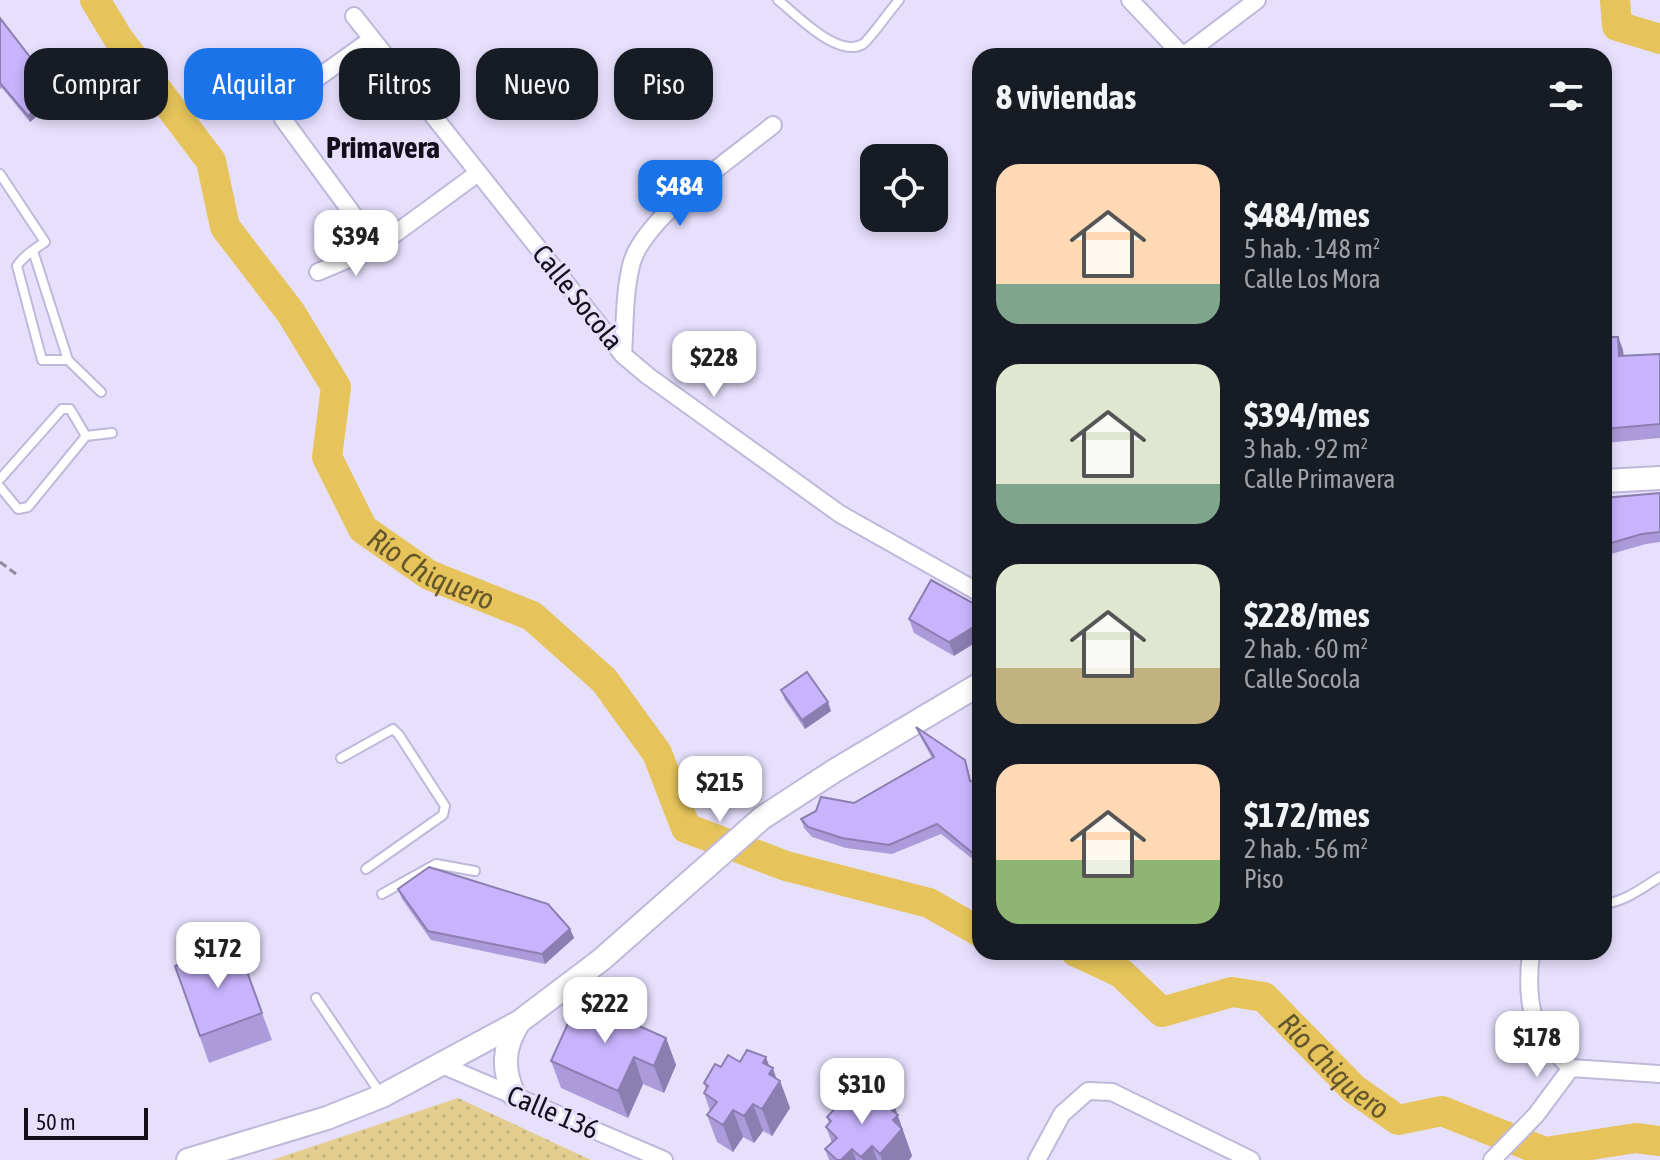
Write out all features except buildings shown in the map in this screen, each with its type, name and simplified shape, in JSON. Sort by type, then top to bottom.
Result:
[{"type":"main road","points":[[1612,481],[1660,478]]},
{"type":"main road","points":[[188,1160],[327,1118],[382,1096],[519,1022],[589,970],[762,818],[972,689]]},
{"type":"main road","points":[[514,1095],[508,1081],[506,1050],[519,1022]]},
{"type":"street","points":[[1130,0],[1175,48]]},
{"type":"street","points":[[1194,48],[1257,0]]},
{"type":"street","name":"Calle Socola","points":[[354,16],[623,355],[840,514],[972,588]]},
{"type":"street","points":[[323,74],[372,39]]},
{"type":"street","points":[[284,120],[377,247]]},
{"type":"street","points":[[623,355],[626,303],[633,260],[647,233],[699,185],[773,125]]},
{"type":"street","points":[[318,272],[377,247],[478,173]]},
{"type":"street","points":[[1530,960],[1528,971],[1534,1022],[1553,1053],[1571,1068],[1660,1074]]},
{"type":"street","name":"Calle 136","points":[[442,1065],[664,1160]]},
{"type":"street","points":[[1496,1155],[1536,1115],[1571,1068]]},
{"type":"street","points":[[1037,1160],[1062,1114],[1088,1091],[1112,1092],[1251,1160]]},
{"type":"lane","points":[[778,0],[842,48],[863,44],[899,0]]},
{"type":"lane","points":[[0,174],[45,242],[17,266],[42,360],[68,360]]},
{"type":"lane","points":[[33,251],[68,360],[101,392]]},
{"type":"lane","points":[[0,479],[62,409],[70,409],[86,436]]},
{"type":"lane","points":[[0,487],[18,509],[28,507],[86,436],[112,433]]},
{"type":"lane","points":[[341,758],[393,729],[445,806],[443,815],[366,869]]},
{"type":"lane","points":[[382,894],[436,864],[475,871]]},
{"type":"lane","points":[[1612,903],[1633,895],[1660,877]]},
{"type":"lane","points":[[316,998],[382,1096]]},
{"type":"path","points":[[0,562],[16,574]]},
{"type":"shaded area","points":[[458,1098],[591,1160],[272,1160]]},
{"type":"waterway","name":"Río Chiquero","points":[[95,0],[118,38],[211,161],[225,227],[291,313],[336,387],[327,457],[363,529],[429,575],[532,616],[604,680],[657,753],[686,828],[786,866],[929,903],[972,927]]},
{"type":"waterway","points":[[1615,0],[1617,26],[1660,39]]},
{"type":"waterway","name":"Río Chiquero","points":[[1093,960],[1121,973],[1162,1012],[1232,992],[1264,997],[1354,1089],[1398,1120],[1442,1111],[1545,1152],[1636,1138],[1660,1141]]},
{"type":"waterway","points":[[1529,1160],[1532,1147]]},
{"type":"district","name":"Primavera","points":[[383,147]]}]
